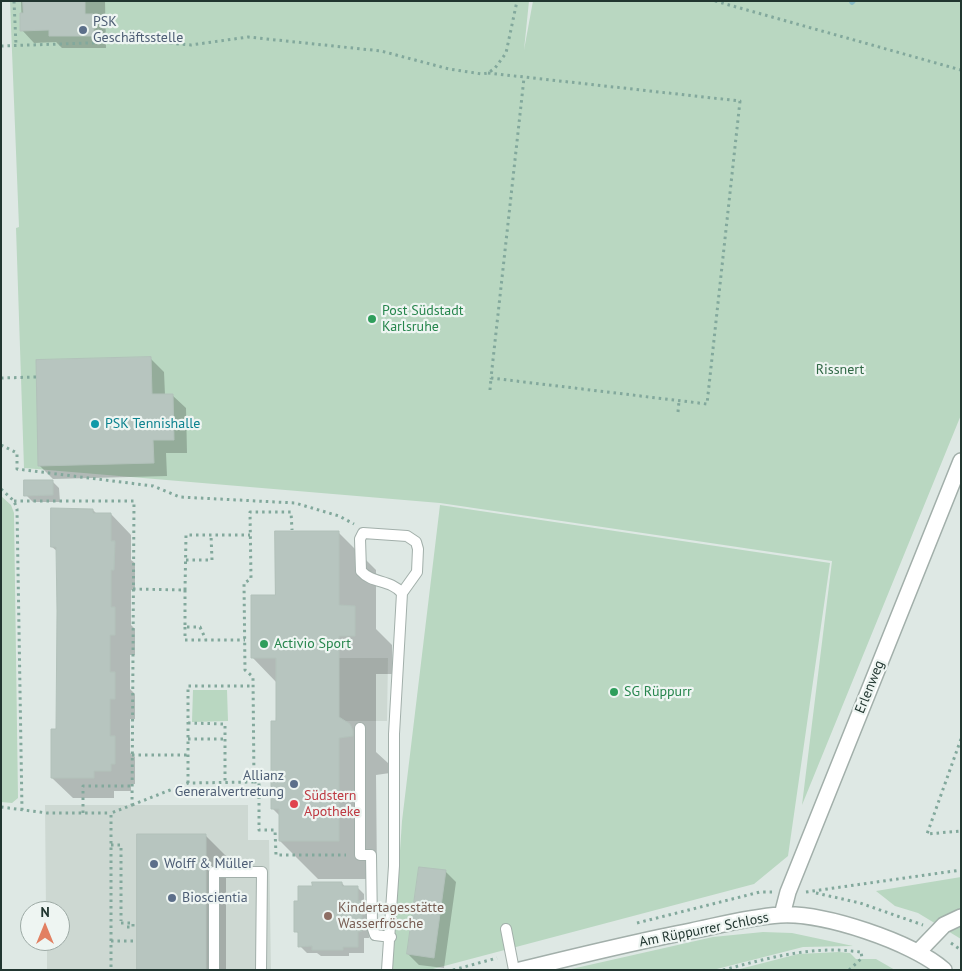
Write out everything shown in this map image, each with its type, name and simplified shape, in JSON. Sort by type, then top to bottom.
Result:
[{"type":"street","name":"Erlenweg","points":[[782,915],[788,892],[961,461]]},
{"type":"street","name":"Am Rüppurrer Schloss","points":[[520,970],[559,965],[719,925],[782,915],[842,925],[918,952],[944,970]]},
{"type":"street","points":[[918,952],[935,932],[961,916]]},
{"type":"lane","points":[[387,970],[391,937],[394,866],[394,734],[402,593],[417,572],[418,549],[416,542],[407,536],[363,533],[360,539],[361,571],[366,577],[396,586],[402,593]]},
{"type":"lane","points":[[360,728],[360,856],[371,856],[372,926],[375,936],[391,937]]},
{"type":"lane","points":[[214,970],[214,872],[262,872],[261,970]]},
{"type":"lane","points":[[506,929],[514,970]]},
{"type":"path","points":[[14,1],[16,45]]},
{"type":"path","points":[[488,72],[502,61],[506,53],[517,1]]},
{"type":"path","points":[[715,1],[961,70]]},
{"type":"path","points":[[1,46],[147,41],[191,45],[248,37],[381,51],[473,74],[488,72],[524,78],[740,101],[706,404],[491,378]]},
{"type":"path","points":[[490,390],[524,78]]},
{"type":"path","points":[[1,378],[36,377]]},
{"type":"path","points":[[678,412],[679,401]]},
{"type":"path","points":[[1,445],[16,454],[17,469],[153,486],[180,497],[295,503],[339,516],[368,532]]},
{"type":"path","points":[[1,489],[14,501],[17,509],[22,810]]},
{"type":"path","points":[[14,501],[134,501],[132,805]]},
{"type":"path","points":[[254,782],[253,677],[245,670],[244,583],[251,579],[250,512],[291,512],[292,530]]},
{"type":"path","points":[[245,640],[185,640],[186,536],[250,536]]},
{"type":"path","points":[[186,560],[212,560],[211,536]]},
{"type":"path","points":[[133,590],[185,590]]},
{"type":"path","points":[[185,627],[200,627],[206,640]]},
{"type":"path","points":[[188,783],[188,686],[253,686]]},
{"type":"path","points":[[188,723],[225,724],[225,782]]},
{"type":"path","points":[[188,739],[225,739]]},
{"type":"path","points":[[961,739],[927,834],[961,831]]},
{"type":"path","points":[[132,755],[188,755]]},
{"type":"path","points":[[1,807],[47,813],[111,813],[188,783],[259,782],[260,830],[275,830],[276,856],[360,856]]},
{"type":"path","points":[[82,813],[83,786],[132,786]]},
{"type":"path","points":[[111,813],[111,970]]},
{"type":"path","points":[[111,845],[121,845],[122,924]]},
{"type":"path","points":[[961,870],[813,892],[860,903],[915,920],[961,950]]},
{"type":"path","points":[[129,936],[129,941]]},
{"type":"path","points":[[111,941],[135,941]]},
{"type":"path","points":[[723,970],[792,953],[818,950],[860,952]]},
{"type":"path","points":[[849,970],[862,958]]},
{"type":"shaded area","points":[[276,658],[388,658],[387,721],[276,721]]},
{"type":"shaded area","points":[[45,805],[248,805],[248,840],[269,840],[271,970],[47,970],[47,951],[70,951],[70,901],[46,901]]},
{"type":"green space","name":"Post Südstadt Karlsruhe","points":[[10,1],[529,1],[524,50],[533,1],[961,1],[961,415],[802,805],[832,561],[440,503],[24,468],[16,228],[19,227]]},
{"type":"green space","points":[[1,496],[11,505],[14,513],[18,798],[12,803],[1,802]]},
{"type":"green space","name":"SG Rüppurr","points":[[440,505],[830,563],[788,856],[754,884],[429,970],[392,970],[402,821]]},
{"type":"green space","points":[[193,690],[227,690],[228,721],[192,722]]},
{"type":"green space","points":[[961,877],[961,939],[918,913],[895,906],[876,891]]},
{"type":"green space","points":[[763,932],[792,933],[853,946],[803,947],[713,970],[567,970],[713,937]]},
{"type":"green space","points":[[850,953],[856,959],[876,959],[895,970],[736,970],[798,954]]},
{"type":"building","points":[[23,1],[85,1],[85,14],[93,14],[94,36],[49,36],[49,30],[20,31],[20,13],[23,13]]},
{"type":"building","name":"PSK Tennishalle","points":[[151,357],[152,394],[173,394],[174,440],[153,440],[154,463],[38,466],[36,360]]},
{"type":"building","points":[[24,480],[53,480],[53,495],[24,496]]},
{"type":"building","points":[[51,508],[93,509],[93,513],[111,513],[111,541],[115,541],[114,570],[111,570],[111,607],[115,607],[115,635],[110,635],[110,672],[115,672],[115,699],[110,699],[110,736],[115,736],[115,764],[111,764],[111,771],[94,771],[94,778],[51,778],[51,729],[56,729],[57,611],[56,547],[51,547]]},
{"type":"building","points":[[275,531],[339,531],[339,605],[355,606],[355,636],[339,636],[339,717],[350,724],[353,736],[339,738],[339,841],[279,841],[279,809],[271,809],[271,721],[276,721],[276,658],[251,658],[251,595],[275,595]]},
{"type":"building","points":[[137,834],[206,834],[206,970],[137,970]]},
{"type":"building","points":[[419,867],[446,870],[434,958],[407,954]]},
{"type":"building","name":"Kindertagesstätte Wasserfrösche","points":[[312,882],[342,882],[342,886],[358,886],[358,901],[362,901],[362,931],[358,932],[358,947],[343,947],[343,950],[312,950],[312,946],[298,947],[298,932],[294,932],[294,901],[298,901],[298,886],[312,886]]},
{"type":"place","name":"PSK Geschäftsstelle","points":[[83,30]]},
{"type":"place","name":"Post Südstadt Karlsruhe","points":[[372,319]]},
{"type":"place","name":"PSK Tennishalle","points":[[95,424]]},
{"type":"place","name":"Activio Sport","points":[[264,644]]},
{"type":"place","name":"SG Rüppurr","points":[[614,692]]},
{"type":"place","name":"Allianz Generalvertretung","points":[[294,784]]},
{"type":"place","name":"Südstern Apotheke","points":[[294,804]]},
{"type":"place","name":"Wolff & Müller","points":[[154,864]]},
{"type":"place","name":"Bioscientia","points":[[172,898]]},
{"type":"place","name":"Kindertagesstätte Wasserfrösche","points":[[328,916]]},
{"type":"park label","name":"Rissnert","points":[[840,370]]}]
